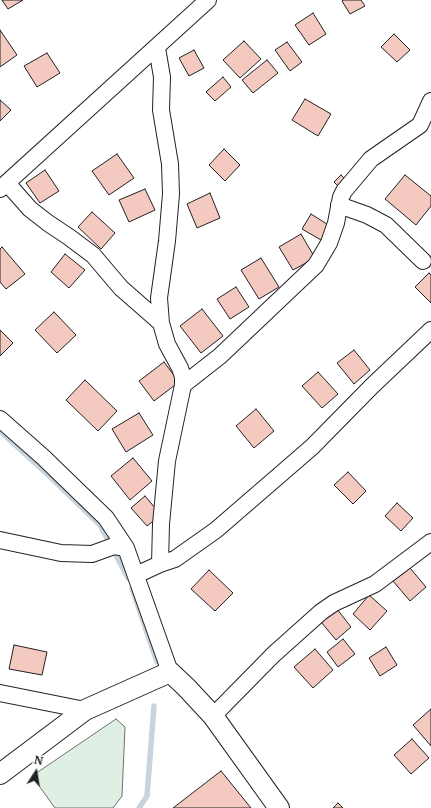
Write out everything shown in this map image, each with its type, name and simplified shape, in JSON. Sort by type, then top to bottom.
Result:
[{"type":"street","points":[[161,323],[121,288],[93,255],[69,237],[48,224],[3,186],[157,48],[208,0]]},
{"type":"street","points":[[157,48],[162,77],[161,110],[170,164],[171,194],[167,241],[159,298],[161,323],[167,344],[180,368],[183,377],[183,385],[167,461],[160,564]]},
{"type":"street","points":[[183,385],[220,356],[316,265],[329,243],[336,223],[341,197],[344,191],[371,160],[420,125],[431,101]]},
{"type":"street","points":[[339,205],[367,215],[386,225],[423,261]]},
{"type":"street","points":[[136,575],[175,559],[216,530],[312,447],[372,386],[431,330]]},
{"type":"street","points":[[0,419],[43,457],[106,518],[136,575],[170,672],[213,716],[278,808]]},
{"type":"street","points":[[0,540],[61,553],[92,554],[120,547]]},
{"type":"street","points":[[213,716],[274,654],[321,612],[334,603],[375,584],[431,542]]},
{"type":"street","points":[[0,774],[85,710],[170,672]]},
{"type":"street","points":[[0,693],[85,710]]},
{"type":"green space","points":[[116,719],[125,727],[122,796],[113,808],[55,808],[32,776]]},
{"type":"building","points":[[2,0],[23,0],[8,9]]},
{"type":"building","points":[[361,0],[365,6],[350,14],[342,1]]},
{"type":"building","points":[[313,13],[326,34],[309,45],[295,25]]},
{"type":"building","points":[[0,30],[17,55],[0,67]]},
{"type":"building","points":[[394,34],[410,50],[397,62],[381,47]]},
{"type":"building","points":[[244,41],[261,59],[240,78],[223,60]]},
{"type":"building","points":[[287,42],[302,62],[290,71],[275,50]]},
{"type":"building","points":[[194,50],[204,68],[189,76],[179,58]]},
{"type":"building","points":[[47,53],[60,73],[37,87],[24,66]]},
{"type":"building","points":[[267,60],[278,73],[253,93],[242,80]]},
{"type":"building","points":[[223,77],[231,87],[215,101],[206,92]]},
{"type":"building","points":[[305,99],[331,114],[318,136],[292,120]]},
{"type":"building","points":[[0,100],[11,110],[0,121]]},
{"type":"building","points":[[224,149],[240,165],[225,181],[209,165]]},
{"type":"building","points":[[117,154],[134,178],[109,195],[92,171]]},
{"type":"building","points":[[45,170],[59,191],[40,203],[26,183]]},
{"type":"building","points":[[341,175],[348,182],[341,189],[334,182]]},
{"type":"building","points":[[405,175],[431,196],[431,206],[416,225],[385,199]]},
{"type":"building","points":[[145,189],[155,210],[129,222],[119,200]]},
{"type":"building","points":[[210,193],[220,218],[197,228],[187,204]]},
{"type":"building","points":[[92,212],[115,233],[101,249],[78,227]]},
{"type":"building","points":[[311,214],[330,226],[321,240],[302,229]]},
{"type":"building","points":[[301,234],[315,258],[293,270],[279,247]]},
{"type":"building","points":[[2,247],[25,274],[6,289],[0,282],[0,249]]},
{"type":"building","points":[[65,254],[85,270],[69,288],[51,272]]},
{"type":"building","points":[[261,258],[279,287],[259,299],[241,270]]},
{"type":"building","points":[[429,273],[431,275],[431,303],[415,287]]},
{"type":"building","points":[[236,287],[249,307],[230,319],[217,299]]},
{"type":"building","points":[[202,309],[223,336],[201,353],[180,326]]},
{"type":"building","points":[[54,312],[76,335],[57,353],[35,330]]},
{"type":"building","points":[[0,330],[13,343],[0,356]]},
{"type":"building","points":[[354,350],[370,370],[354,384],[337,363]]},
{"type":"building","points":[[164,362],[179,382],[154,401],[139,381]]},
{"type":"building","points":[[318,372],[338,394],[322,408],[302,386]]},
{"type":"building","points":[[85,380],[117,411],[98,431],[66,400]]},
{"type":"building","points":[[256,409],[274,431],[254,448],[236,426]]},
{"type":"building","points":[[139,413],[153,435],[126,452],[112,429]]},
{"type":"building","points":[[133,458],[152,481],[130,500],[111,476]]},
{"type":"building","points":[[348,472],[366,491],[353,504],[334,485]]},
{"type":"building","points":[[145,496],[161,515],[147,526],[131,508]]},
{"type":"building","points":[[397,503],[413,518],[401,531],[385,516]]},
{"type":"building","points":[[410,568],[426,587],[410,601],[393,581]]},
{"type":"building","points":[[209,570],[233,593],[215,611],[191,589]]},
{"type":"building","points":[[369,595],[387,611],[370,630],[353,614]]},
{"type":"building","points":[[337,609],[351,627],[336,640],[321,622]]},
{"type":"building","points":[[343,639],[355,654],[338,667],[327,652]]},
{"type":"building","points":[[14,645],[47,652],[42,675],[9,669]]},
{"type":"building","points":[[386,647],[397,665],[380,676],[369,658]]},
{"type":"building","points":[[315,649],[333,670],[313,688],[294,667]]},
{"type":"building","points":[[431,709],[431,746],[413,725]]},
{"type":"building","points":[[412,739],[429,758],[411,774],[394,755]]},
{"type":"building","points":[[221,771],[251,808],[173,808]]},
{"type":"building","points":[[338,803],[343,808],[333,808]]},
{"type":"waterway","points":[[0,431],[100,525],[128,578]]},
{"type":"waterway","points":[[132,588],[157,662]]},
{"type":"waterway","points":[[139,808],[147,796],[154,706]]}]
